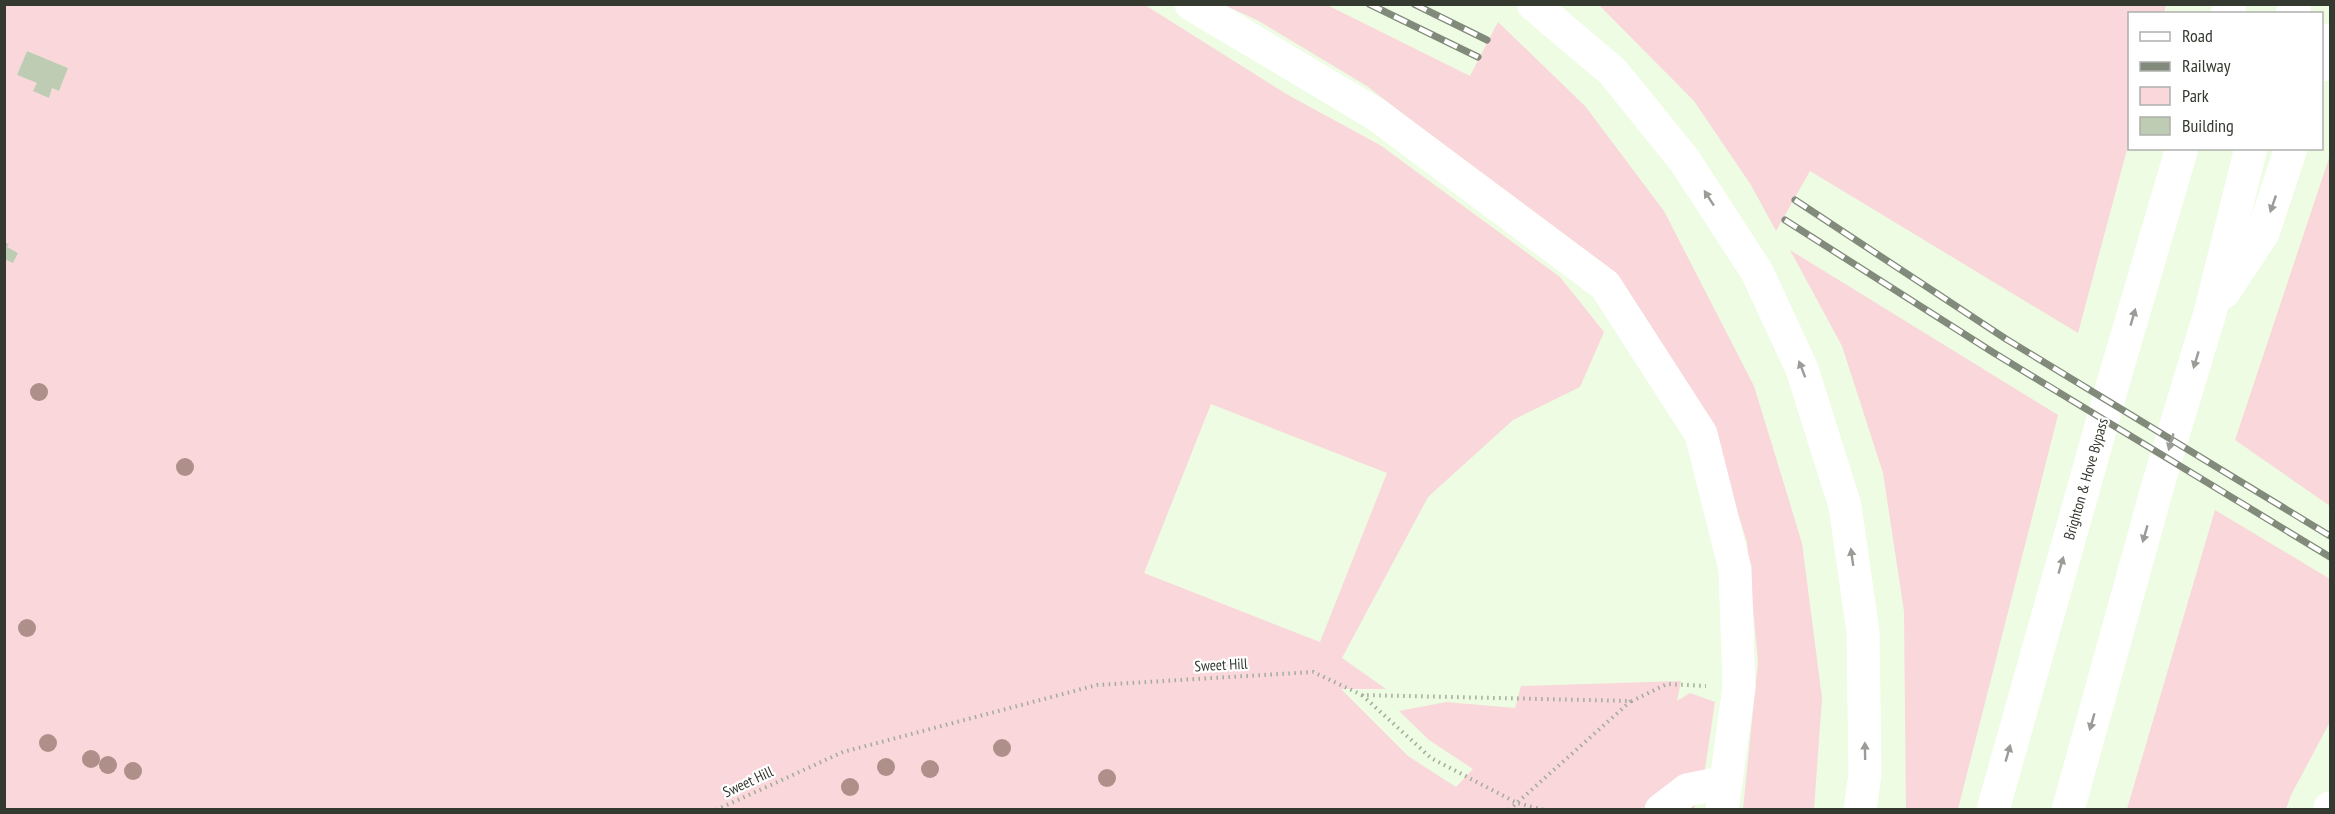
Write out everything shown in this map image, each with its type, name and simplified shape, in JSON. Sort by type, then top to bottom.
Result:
[{"type":"main road","points":[[1191,4],[1377,115],[1605,285],[1701,434],[1735,569],[1739,687],[1724,796],[1687,790],[1662,810]]},
{"type":"main road","points":[[1533,4],[1613,72],[1685,161],[1757,272],[1802,369],[1845,506],[1863,632],[1865,774],[1860,810]]},
{"type":"main road","points":[[2323,62],[2331,40]]},
{"type":"main road","name":"Brighton & Hove Bypass","points":[[1993,810],[2181,150]]},
{"type":"main road","points":[[2068,810],[2160,478],[2210,313],[2251,150]]},
{"type":"main road","points":[[2210,313],[2263,233],[2290,150]]},
{"type":"path","name":"Sweet Hill","points":[[716,810],[843,752],[1097,685],[1313,672],[1362,695],[1632,701],[1667,684],[1739,687]]},
{"type":"path","points":[[1362,695],[1431,758],[1517,802],[1544,810]]},
{"type":"path","points":[[1509,810],[1632,701]]},
{"type":"green space","points":[[5,5],[1145,5],[1288,95],[1380,145],[1560,277],[1604,332],[1580,387],[1513,420],[1428,497],[1342,658],[1386,689],[1341,689],[1408,756],[1456,787],[1473,769],[1429,740],[1399,711],[1446,702],[1515,708],[1521,686],[1681,681],[1677,701],[1690,693],[1715,702],[1705,769],[1694,809],[1644,809],[1642,807],[1639,810],[5,809],[4,259],[13,263],[18,253],[7,247],[8,244],[5,242]],"holes":[[[27,51],[68,68],[59,91],[52,88],[49,97],[37,83],[17,75]],[[1211,404],[1387,473],[1320,642],[1144,573]]]},
{"type":"green space","points":[[1224,5],[1327,5],[1470,76],[1498,22],[1585,106],[1664,211],[1754,386],[1802,543],[1822,698],[1814,809],[1743,809],[1758,662],[1747,542],[1710,427],[1611,276],[1367,86],[1257,20]]},
{"type":"green space","points":[[1599,5],[2166,5],[2164,12],[2128,12],[2128,146],[2078,333],[1810,171],[1776,231],[1751,185],[1694,101]]},
{"type":"green space","points":[[2330,155],[2330,506],[2235,440]]},
{"type":"green space","points":[[1790,250],[2058,415],[1958,809],[1906,809],[1904,611],[1883,473],[1842,346]]},
{"type":"green space","points":[[2215,510],[2330,579],[2330,722],[2291,795],[2286,809],[2127,809]]},
{"type":"building","points":[[27,51],[68,68],[59,91],[52,88],[49,98],[33,91],[37,83],[17,75]]},
{"type":"building","points":[[4,242],[9,244],[7,247],[18,253],[13,263],[4,259]]},
{"type":"railway","points":[[1369,4],[1478,57]]},
{"type":"railway","points":[[1414,4],[1487,40]]},
{"type":"railway","points":[[1795,200],[2006,339],[2330,536]]},
{"type":"railway","points":[[1785,220],[1994,353],[2330,557]]}]
